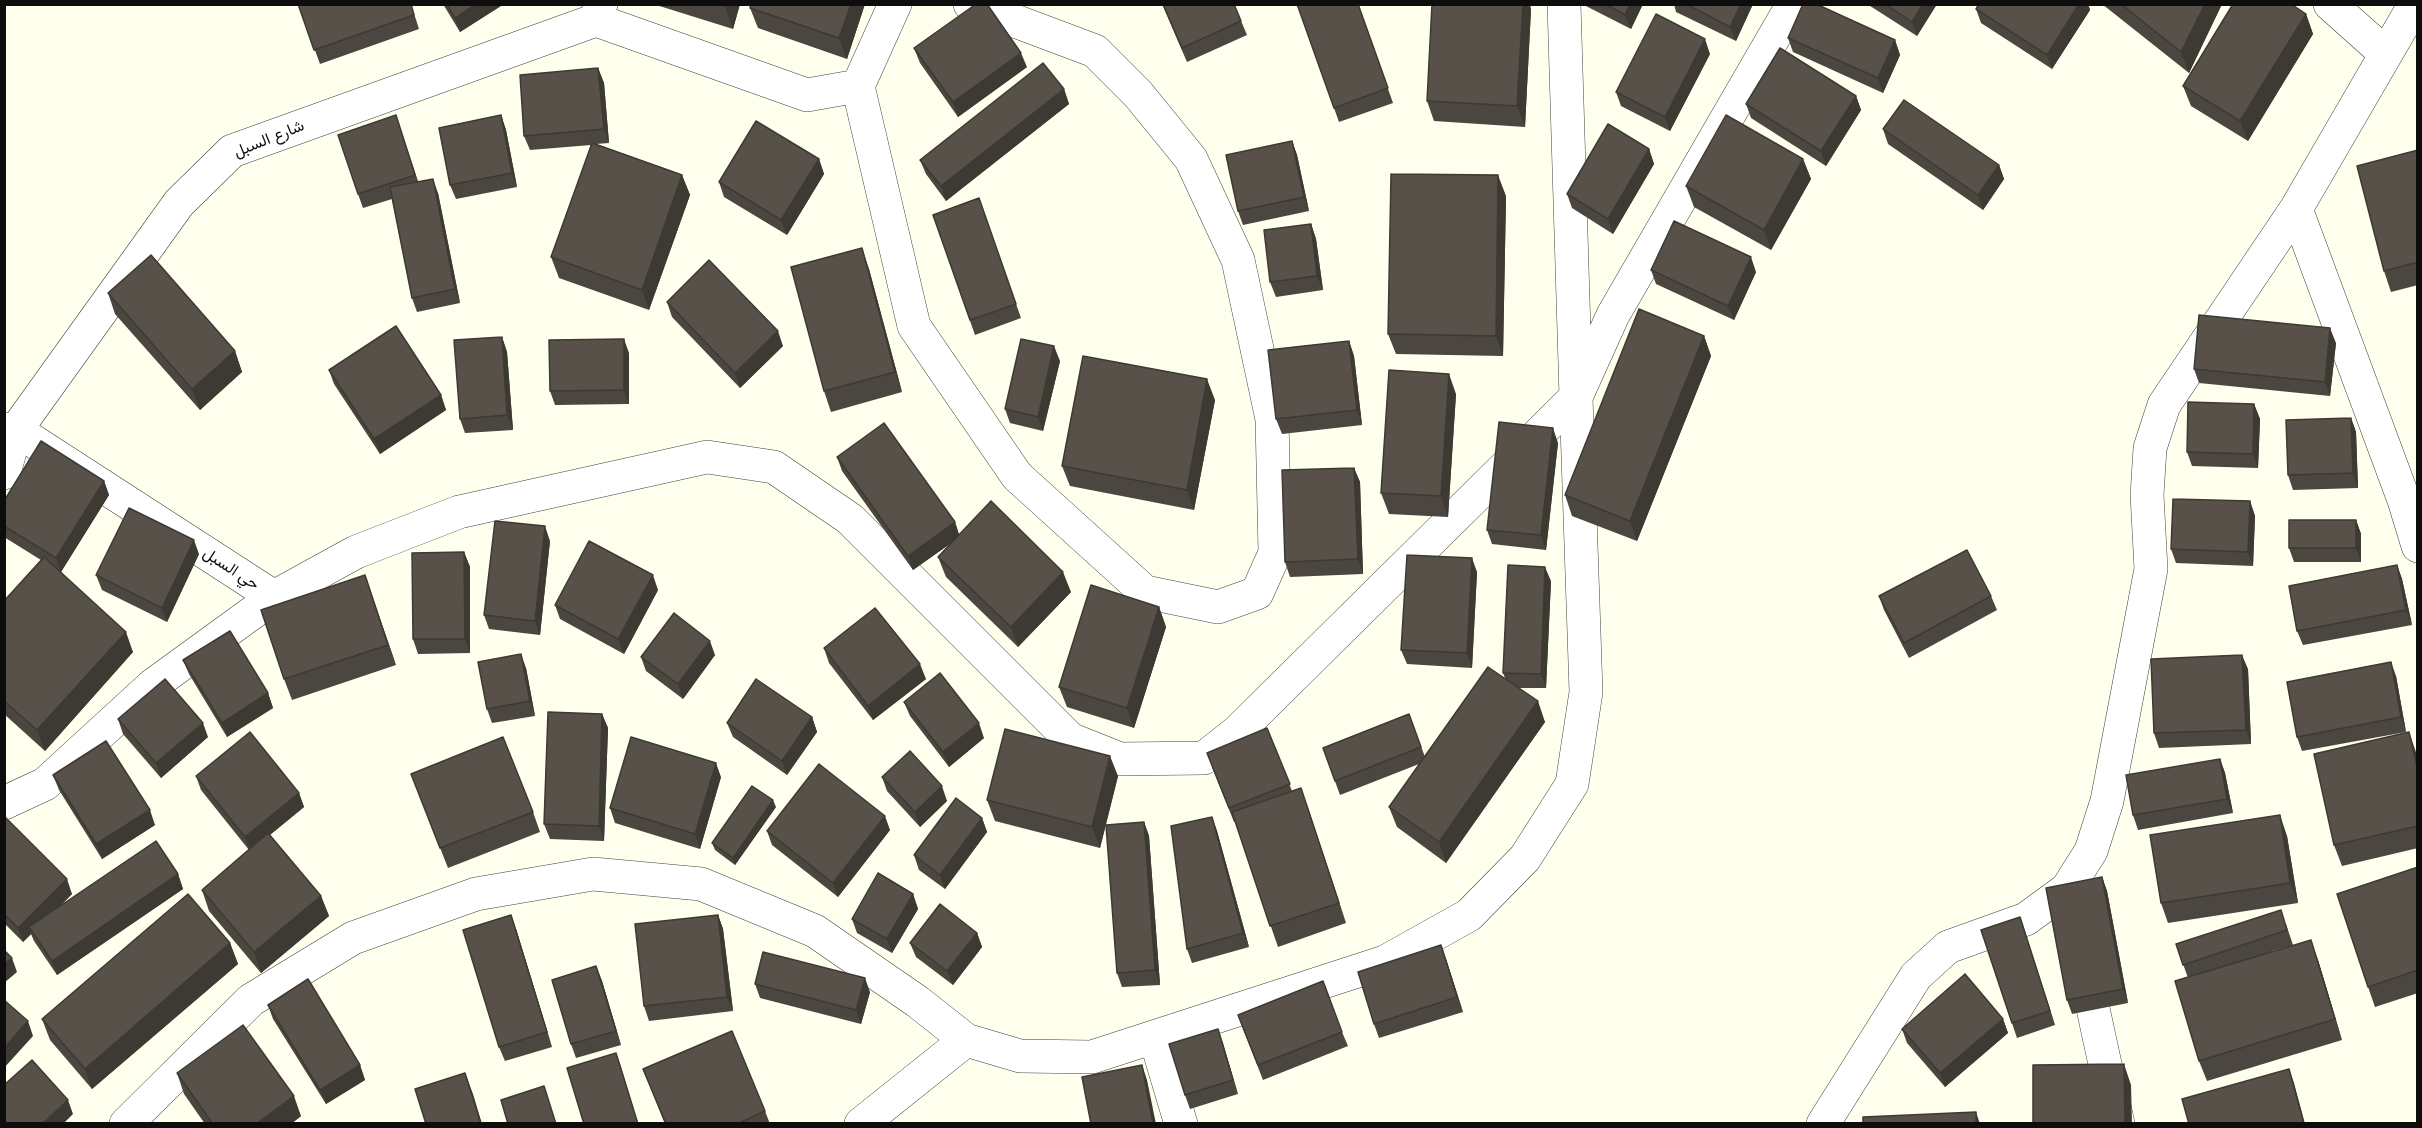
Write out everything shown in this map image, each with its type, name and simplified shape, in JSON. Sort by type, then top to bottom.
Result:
[{"type":"street","points":[[896,4],[858,86],[914,326],[1017,476],[1145,592],[1218,607],[1257,593],[1275,553],[1272,419],[1238,260],[1191,159],[1138,94],[1095,51],[970,4]]},
{"type":"street","points":[[132,1122],[251,1000],[353,938],[476,894],[593,874],[702,884],[815,931],[918,1002],[966,1040],[1020,1056],[1092,1057],[1385,962],[1469,915],[1526,858],[1572,784],[1586,692],[1564,4]]},
{"type":"street","points":[[4,803],[45,784],[153,685],[274,597],[356,552],[459,512],[707,457],[774,467],[849,519],[1070,740],[1120,759],[1204,758],[1237,732],[1576,397],[1613,315],[1793,4]]},
{"type":"street","points":[[2330,4],[2386,54]]},
{"type":"street","points":[[1823,1124],[1916,976],[1948,947],[2026,919],[2067,889],[2091,851],[2107,801],[2151,569],[2147,495],[2149,460],[2150,448],[2164,405],[2296,209],[2415,4]]},
{"type":"street","points":[[598,12],[807,95],[858,86]]},
{"type":"street","name":"شارع السبل","points":[[4,473],[10,430],[179,203],[232,151],[598,12]]},
{"type":"street","points":[[2296,209],[2400,489],[2418,546]]},
{"type":"street","name":"حي السبل","points":[[10,430],[274,597]]},
{"type":"street","points":[[2067,889],[2118,1124]]},
{"type":"street","points":[[1155,1037],[1181,1124]]},
{"type":"street","points":[[861,1124],[966,1040]]},
{"type":"building","points":[[298,4],[411,4],[414,15],[314,50]]},
{"type":"building","points":[[447,4],[476,4],[455,18]]},
{"type":"building","points":[[751,4],[851,4],[839,38],[750,8]]},
{"type":"building","points":[[976,4],[987,4],[1021,53],[953,102],[914,48]]},
{"type":"building","points":[[1163,4],[1234,4],[1241,21],[1182,48]]},
{"type":"building","points":[[1297,4],[1358,4],[1388,88],[1334,108]]},
{"type":"building","points":[[1432,4],[1523,4],[1517,106],[1427,101]]},
{"type":"building","points":[[1605,4],[1630,4],[1625,15]]},
{"type":"building","points":[[1686,4],[1741,4],[1730,27]]},
{"type":"building","points":[[1803,4],[1816,4],[1895,40],[1878,78],[1788,38]]},
{"type":"building","points":[[1885,4],[1923,4],[1912,22]]},
{"type":"building","points":[[1979,4],[2079,4],[2047,55],[1976,9]]},
{"type":"building","points":[[2121,4],[2205,4],[2181,52]]},
{"type":"building","points":[[2233,4],[2291,4],[2306,14],[2240,121],[2183,86]]},
{"type":"building","points":[[1656,14],[1705,39],[1665,117],[1616,92]]},
{"type":"building","points":[[1780,48],[1856,96],[1821,151],[1746,104]]},
{"type":"building","points":[[1043,63],[1064,89],[941,186],[920,160]]},
{"type":"building","points":[[598,68],[604,129],[524,136],[520,75]]},
{"type":"building","points":[[1904,100],[1999,165],[1978,195],[1883,129]]},
{"type":"building","points":[[396,115],[415,175],[358,194],[338,135]]},
{"type":"building","points":[[501,115],[512,173],[450,185],[439,128]]},
{"type":"building","points":[[1726,115],[1803,159],[1764,230],[1686,186]]},
{"type":"building","points":[[756,121],[819,159],[781,220],[719,182]]},
{"type":"building","points":[[1608,124],[1649,149],[1608,219],[1567,194]]},
{"type":"building","points":[[1292,141],[1304,197],[1238,211],[1226,155]]},
{"type":"building","points":[[592,143],[682,175],[642,290],[551,257]]},
{"type":"building","points":[[2418,150],[2418,262],[2384,271],[2357,166]]},
{"type":"building","points":[[1391,174],[1498,175],[1496,336],[1388,334]]},
{"type":"building","points":[[433,179],[455,289],[412,298],[390,187]]},
{"type":"building","points":[[979,198],[1016,304],[970,320],[933,215]]},
{"type":"building","points":[[1674,221],[1751,257],[1728,306],[1651,270]]},
{"type":"building","points":[[1311,224],[1317,276],[1270,282],[1264,230]]},
{"type":"building","points":[[862,248],[895,372],[824,391],[791,267]]},
{"type":"building","points":[[151,255],[235,351],[192,389],[108,293]]},
{"type":"building","points":[[709,260],[778,331],[735,373],[667,302]]},
{"type":"building","points":[[1639,309],[1704,336],[1630,521],[1565,495]]},
{"type":"building","points":[[2199,315],[2330,328],[2325,382],[2194,369]]},
{"type":"building","points":[[396,326],[441,395],[374,439],[329,370]]},
{"type":"building","points":[[502,337],[507,415],[460,419],[454,340]]},
{"type":"building","points":[[624,339],[624,390],[550,391],[549,340]]},
{"type":"building","points":[[1021,339],[1054,346],[1038,417],[1005,409]]},
{"type":"building","points":[[1349,341],[1357,410],[1276,419],[1268,350]]},
{"type":"building","points":[[1083,356],[1207,379],[1187,490],[1062,466]]},
{"type":"building","points":[[1389,370],[1449,374],[1441,496],[1381,493]]},
{"type":"building","points":[[2188,402],[2254,404],[2253,454],[2187,452]]},
{"type":"building","points":[[2351,418],[2353,473],[2288,475],[2286,420]]},
{"type":"building","points":[[1499,422],[1553,428],[1541,535],[1487,530]]},
{"type":"building","points":[[884,423],[955,522],[908,556],[837,457]]},
{"type":"building","points":[[41,441],[104,481],[56,558],[4,526],[4,501]]},
{"type":"building","points":[[1354,468],[1358,559],[1285,562],[1282,470]]},
{"type":"building","points":[[2173,499],[2250,501],[2248,552],[2171,549]]},
{"type":"building","points":[[991,501],[1063,572],[1011,627],[938,557]]},
{"type":"building","points":[[129,508],[194,540],[162,608],[96,575]]},
{"type":"building","points":[[2289,520],[2356,520],[2356,548],[2289,548]]},
{"type":"building","points":[[495,521],[545,526],[535,621],[484,615]]},
{"type":"building","points":[[589,541],[653,575],[618,639],[555,605]]},
{"type":"building","points":[[1967,550],[1991,596],[1904,643],[1879,596]]},
{"type":"building","points":[[464,552],[465,639],[413,639],[412,553]]},
{"type":"building","points":[[1407,555],[1472,558],[1467,653],[1401,650]]},
{"type":"building","points":[[44,557],[126,632],[37,730],[4,701],[4,601]]},
{"type":"building","points":[[1508,565],[1545,567],[1541,674],[1503,673]]},
{"type":"building","points":[[2397,565],[2406,610],[2297,631],[2289,586]]},
{"type":"building","points":[[365,575],[388,645],[284,679],[261,610]]},
{"type":"building","points":[[1091,585],[1159,607],[1127,708],[1059,687]]},
{"type":"building","points":[[875,608],[920,664],[868,706],[824,648]]},
{"type":"building","points":[[674,613],[710,641],[678,684],[641,657]]},
{"type":"building","points":[[230,631],[268,693],[222,723],[183,660]]},
{"type":"building","points":[[521,654],[530,701],[487,709],[478,662]]},
{"type":"building","points":[[2242,655],[2246,730],[2154,733],[2151,659]]},
{"type":"building","points":[[2391,662],[2401,717],[2297,737],[2287,682]]},
{"type":"building","points":[[1488,667],[1538,701],[1439,842],[1389,807]]},
{"type":"building","points":[[940,673],[979,723],[943,752],[904,702]]},
{"type":"building","points":[[165,679],[203,723],[156,763],[118,719]]},
{"type":"building","points":[[756,679],[812,717],[782,761],[727,723]]},
{"type":"building","points":[[548,712],[602,714],[599,826],[544,824]]},
{"type":"building","points":[[1409,714],[1421,747],[1335,781],[1323,748]]},
{"type":"building","points":[[1267,728],[1290,784],[1229,808],[1207,753]]},
{"type":"building","points":[[1005,729],[1110,756],[1092,827],[987,800]]},
{"type":"building","points":[[250,732],[299,793],[245,837],[196,776]]},
{"type":"building","points":[[2409,732],[2418,771],[2418,826],[2334,845],[2314,754]]},
{"type":"building","points":[[503,737],[533,812],[440,848],[411,774]]},
{"type":"building","points":[[631,737],[716,763],[695,834],[610,808]]},
{"type":"building","points":[[106,741],[150,810],[96,844],[53,775]]},
{"type":"building","points":[[910,751],[942,786],[915,812],[882,777]]},
{"type":"building","points":[[2220,759],[2227,799],[2133,815],[2126,775]]},
{"type":"building","points":[[819,764],[885,816],[833,883],[767,831]]},
{"type":"building","points":[[752,786],[773,800],[733,858],[712,843]]},
{"type":"building","points":[[1301,788],[1339,903],[1270,926],[1232,812]]},
{"type":"building","points":[[956,798],[982,818],[940,875],[914,855]]},
{"type":"building","points":[[2280,815],[2290,883],[2161,903],[2150,835]]},
{"type":"building","points":[[4,816],[67,879],[18,928],[4,914]]},
{"type":"building","points":[[1212,817],[1243,933],[1187,949],[1171,826]]},
{"type":"building","points":[[1144,822],[1155,970],[1117,973],[1106,825]]},
{"type":"building","points":[[268,833],[321,896],[254,952],[202,890]]},
{"type":"building","points":[[156,841],[178,874],[52,961],[29,927]]},
{"type":"building","points":[[2418,867],[2418,970],[2368,987],[2337,894]]},
{"type":"building","points":[[878,873],[913,894],[887,939],[852,919]]},
{"type":"building","points":[[2102,877],[2123,989],[2067,1000],[2046,888]]},
{"type":"building","points":[[188,894],[230,943],[85,1069],[42,1019]]},
{"type":"building","points":[[940,904],[977,933],[947,971],[910,943]]},
{"type":"building","points":[[2281,910],[2287,930],[2183,965],[2176,944]]},
{"type":"building","points":[[511,915],[547,1032],[499,1047],[463,930]]},
{"type":"building","points":[[718,915],[727,997],[644,1006],[635,924]]},
{"type":"building","points":[[2020,917],[2050,1011],[2012,1023],[1981,930]]},
{"type":"building","points":[[2311,940],[2335,1019],[2199,1061],[2175,981]]},
{"type":"building","points":[[1441,945],[1457,997],[1374,1024],[1358,972]]},
{"type":"building","points":[[4,950],[12,958],[4,964]]},
{"type":"building","points":[[763,952],[865,978],[856,1010],[755,984]]},
{"type":"building","points":[[596,966],[616,1031],[571,1044],[552,980]]},
{"type":"building","points":[[1965,974],[2003,1019],[1940,1073],[1902,1029]]},
{"type":"building","points":[[308,979],[360,1065],[320,1090],[268,1005]]},
{"type":"building","points":[[1323,981],[1342,1032],[1258,1065],[1238,1015]]},
{"type":"building","points":[[4,1000],[28,1021],[4,1048]]},
{"type":"building","points":[[243,1025],[294,1096],[256,1124],[213,1124],[177,1073]]},
{"type":"building","points":[[1218,1029],[1233,1080],[1185,1095],[1169,1044]]},
{"type":"building","points":[[732,1031],[765,1111],[737,1124],[666,1124],[643,1069]]},
{"type":"building","points":[[616,1053],[638,1124],[584,1124],[567,1068]]},
{"type":"building","points":[[32,1060],[68,1100],[42,1124],[4,1124],[4,1085]]},
{"type":"building","points":[[2124,1064],[2125,1124],[2033,1124],[2033,1065]]},
{"type":"building","points":[[1142,1065],[1153,1124],[1091,1124],[1082,1077]]},
{"type":"building","points":[[2289,1069],[2304,1124],[2189,1124],[2182,1099]]},
{"type":"building","points":[[465,1073],[481,1124],[426,1124],[415,1089]]},
{"type":"building","points":[[544,1086],[556,1124],[508,1124],[501,1100]]},
{"type":"building","points":[[1976,1112],[1976,1124],[1863,1124],[1863,1117]]}]
